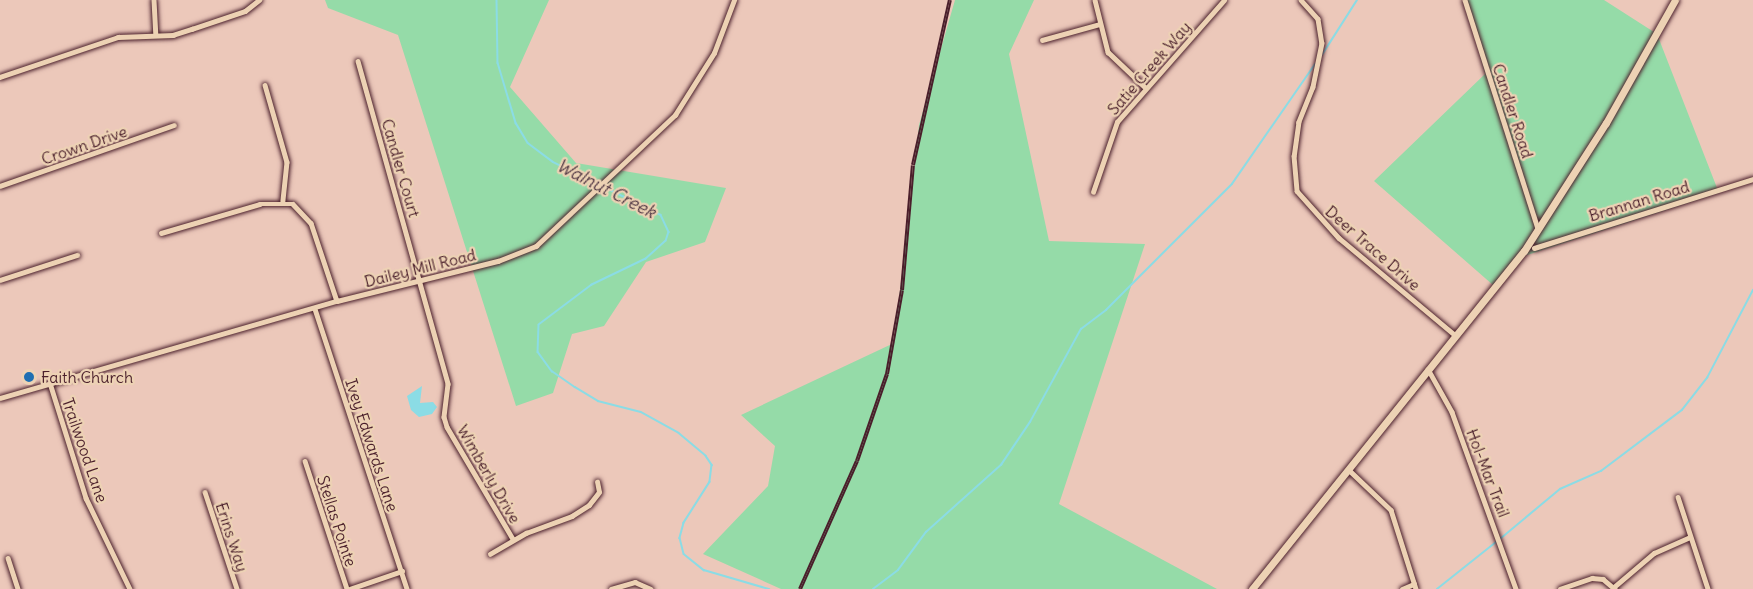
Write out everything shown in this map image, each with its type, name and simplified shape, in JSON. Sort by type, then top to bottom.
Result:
[{"type":"main road","points":[[1252,589],[1524,251],[1606,123],[1675,0]]},
{"type":"street","points":[[154,0],[156,35]]},
{"type":"street","points":[[0,77],[118,37],[156,35],[192,29],[245,11],[259,0]]},
{"type":"street","name":"Dailey Mill Road","points":[[0,398],[337,301],[498,261],[536,246],[557,229],[675,115],[714,53],[734,0]]},
{"type":"street","points":[[1095,0],[1108,52],[1145,87]]},
{"type":"street","name":"Satie Creek Way","points":[[1093,192],[1117,122],[1145,87],[1224,0]]},
{"type":"street","name":"Deer Trace Drive","points":[[1301,0],[1318,19],[1322,43],[1313,87],[1299,122],[1294,176],[1297,191],[1339,238],[1455,334]]},
{"type":"street","name":"Candler Road","points":[[1465,0],[1538,229]]},
{"type":"street","points":[[1042,40],[1100,24]]},
{"type":"street","name":"Candler Court","points":[[358,61],[422,280]]},
{"type":"street","points":[[265,85],[287,162],[283,201]]},
{"type":"street","name":"Crown Drive","points":[[0,186],[174,125]]},
{"type":"street","name":"Brannan Road","points":[[1533,248],[1753,179]]},
{"type":"street","points":[[161,233],[260,204],[283,201],[298,208],[311,223],[337,301]]},
{"type":"street","points":[[1524,251],[1533,248]]},
{"type":"street","points":[[0,280],[77,255]]},
{"type":"street","name":"Wimberly Drive","points":[[422,280],[426,313],[448,384],[444,417],[447,428],[513,539]]},
{"type":"street","name":"Ivey Edwards Lane","points":[[315,309],[408,589]]},
{"type":"street","name":"Hol-Mar Trail","points":[[1428,369],[1452,412],[1516,589]]},
{"type":"street","name":"Trailwood Lane","points":[[50,383],[86,498],[130,589]]},
{"type":"street","name":"Stellas Pointe","points":[[304,461],[348,589]]},
{"type":"street","points":[[1349,470],[1391,510],[1415,587],[1402,589]]},
{"type":"street","points":[[490,554],[513,539],[589,505],[599,492],[597,482]]},
{"type":"street","name":"Erins Way","points":[[205,492],[237,589]]},
{"type":"street","points":[[1678,496],[1708,589]]},
{"type":"street","points":[[1560,589],[1592,578],[1603,579],[1614,588],[1654,553],[1690,537]]},
{"type":"street","points":[[8,558],[18,589]]},
{"type":"street","points":[[348,589],[402,571]]},
{"type":"street","points":[[610,589],[635,582],[651,589]]},
{"type":"green space","points":[[325,0],[549,0],[510,87],[576,163],[726,188],[705,242],[646,262],[604,326],[572,334],[553,393],[516,406],[398,35],[328,8]]},
{"type":"green space","points":[[955,0],[1034,0],[1009,54],[1049,241],[1145,244],[1059,504],[1217,589],[781,589],[703,554],[768,486],[775,446],[741,415],[894,343],[919,125]]},
{"type":"green space","points":[[1465,0],[1604,0],[1657,34],[1719,193],[1518,258],[1493,285],[1374,181],[1485,74]]},
{"type":"water","points":[[422,386],[420,403],[433,402],[437,407],[432,414],[419,417],[411,410],[407,396]]},
{"type":"waterway","name":"Walnut Creek","points":[[497,0],[498,63],[516,123],[528,143],[553,162],[661,215],[669,232],[666,241],[646,259],[592,285],[539,325],[538,352],[552,371],[575,387],[598,401],[641,412],[679,433],[706,456],[712,465],[710,482],[684,523],[680,538],[684,554],[704,570],[769,589]]},
{"type":"waterway","points":[[1322,55],[1357,0]]},
{"type":"waterway","points":[[873,589],[898,570],[926,532],[1001,465],[1030,422],[1081,329],[1106,310],[1232,184],[1315,64]]},
{"type":"waterway","points":[[1500,539],[1560,489],[1601,471],[1682,410],[1707,378],[1753,290]]},
{"type":"waterway","points":[[1437,589],[1496,542]]},
{"type":"railway","points":[[800,589],[857,461],[887,374],[902,290],[913,165],[950,0]]},
{"type":"place","name":"Faith Church","points":[[29,377]]}]
